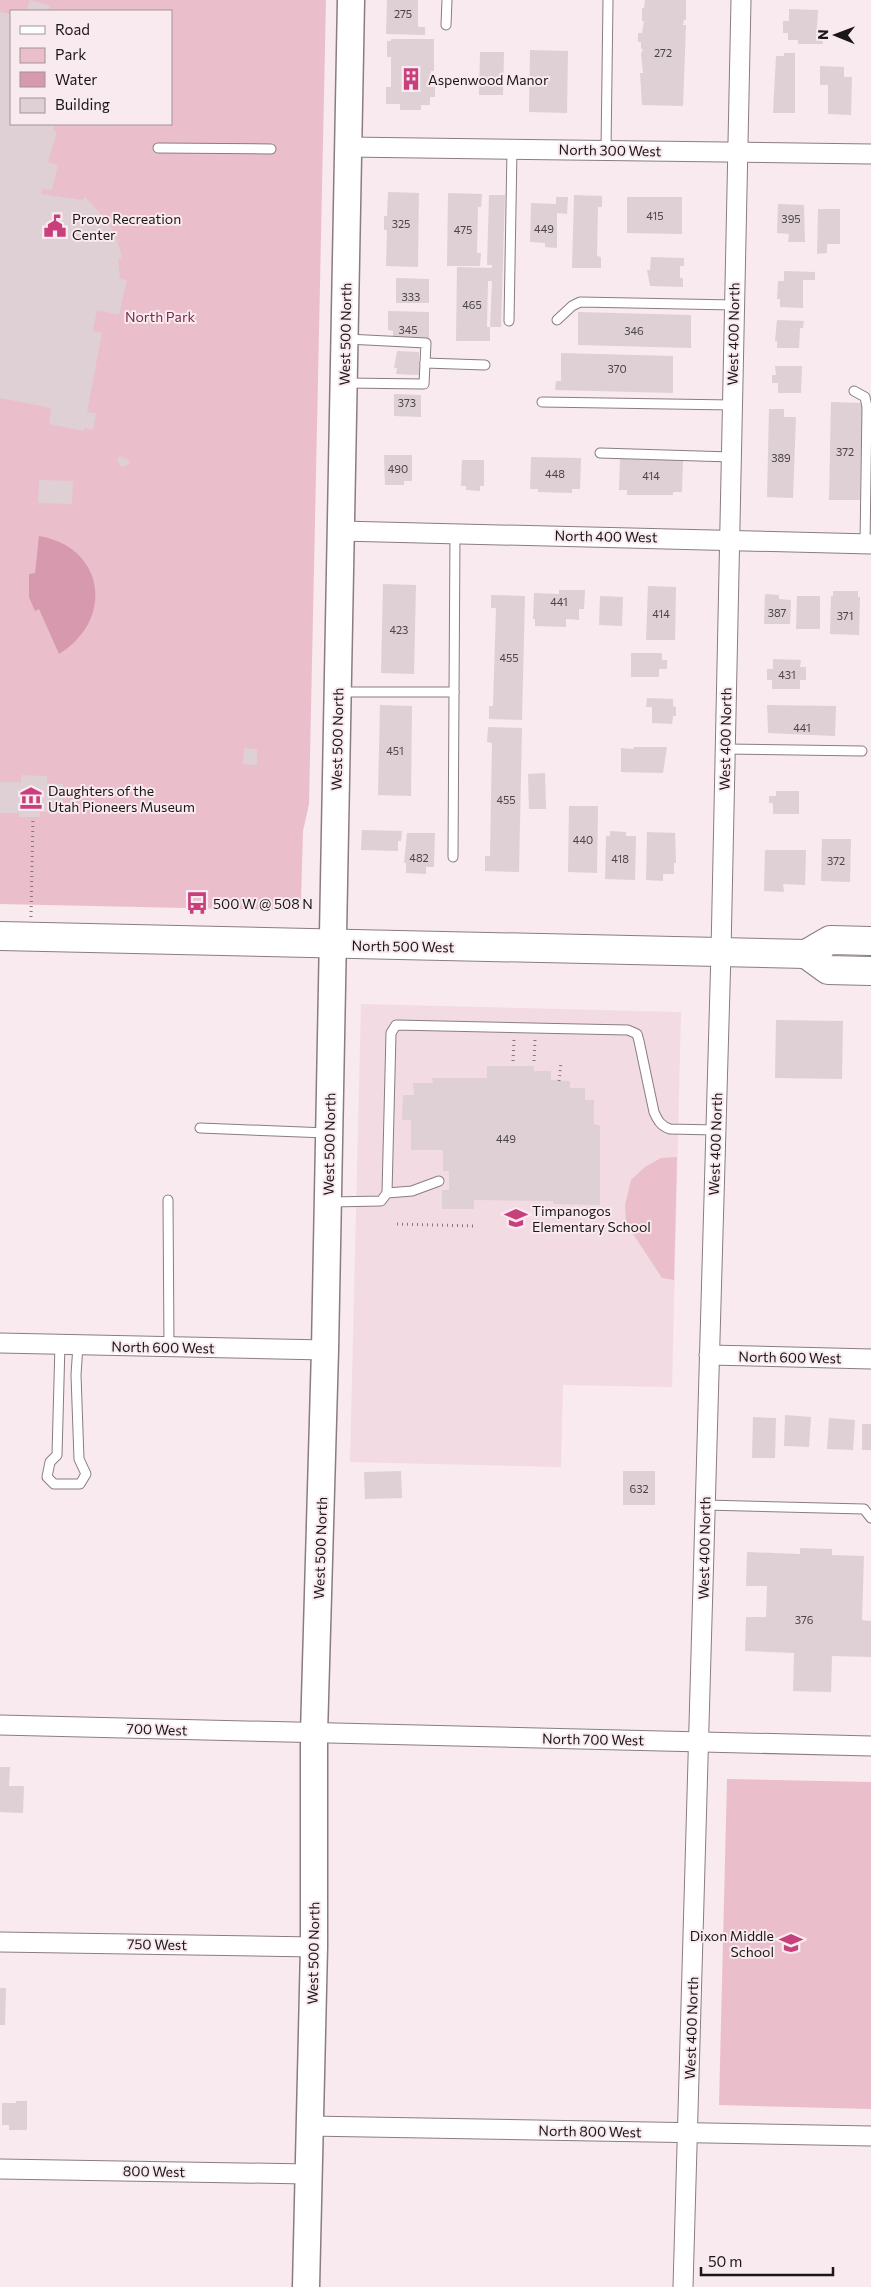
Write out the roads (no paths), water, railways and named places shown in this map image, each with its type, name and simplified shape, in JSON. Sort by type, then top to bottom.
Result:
[{"type":"main road","name":"North 500 West","points":[[0,936],[333,945],[806,954]]},
{"type":"main road","points":[[871,941],[830,940],[806,954],[828,970],[871,971]]},
{"type":"street","name":"West 500 North","points":[[306,2287],[314,1947],[314,1734],[330,1133],[352,0]]},
{"type":"street","name":"West 400 North","points":[[683,2287],[721,952],[741,0]]},
{"type":"street","name":"North 300 West","points":[[348,147],[871,154]]},
{"type":"street","name":"North 400 West","points":[[341,530],[868,544]]},
{"type":"street","name":"North 600 West","points":[[0,1343],[325,1350]]},
{"type":"street","name":"North 600 West","points":[[709,1355],[871,1359]]},
{"type":"street","name":"700 West","points":[[0,1725],[314,1734]]},
{"type":"street","name":"North 700 West","points":[[314,1734],[871,1746]]},
{"type":"street","name":"750 West","points":[[0,1942],[314,1947]]},
{"type":"street","name":"North 800 West","points":[[309,2126],[871,2136]]},
{"type":"street","name":"800 West","points":[[0,2169],[308,2174]]},
{"type":"lane","points":[[446,25],[447,0]]},
{"type":"lane","points":[[606,150],[608,0]]},
{"type":"lane","points":[[158,148],[271,149]]},
{"type":"lane","points":[[509,321],[512,149]]},
{"type":"lane","points":[[557,320],[572,306],[580,302],[734,305]]},
{"type":"lane","points":[[344,383],[424,384],[426,343],[345,338]]},
{"type":"lane","points":[[425,363],[485,365]]},
{"type":"lane","points":[[854,391],[865,397],[867,407],[868,544]]},
{"type":"lane","points":[[542,402],[732,405]]},
{"type":"lane","points":[[600,452],[730,457]]},
{"type":"lane","points":[[453,858],[455,533]]},
{"type":"lane","points":[[338,692],[454,692]]},
{"type":"lane","points":[[725,749],[862,752]]},
{"type":"lane","points":[[328,1202],[381,1201],[387,1193],[390,1033],[396,1025],[628,1030],[637,1034],[654,1112],[658,1121],[664,1127],[670,1129],[715,1130]]},
{"type":"lane","points":[[200,1128],[330,1133]]},
{"type":"lane","points":[[387,1193],[412,1191],[438,1181]]},
{"type":"lane","points":[[168,1200],[169,1347]]},
{"type":"lane","points":[[69,1344],[76,1375],[79,1459],[86,1474],[80,1484],[54,1484],[47,1477],[50,1462],[57,1455],[69,1344]]},
{"type":"lane","points":[[705,1505],[864,1508],[871,1518]]},
{"type":"water","points":[[39,536],[61,543],[78,554],[89,569],[95,586],[95,605],[89,623],[77,640],[59,654],[39,609],[35,611],[29,597],[29,574],[35,573]]},
{"type":"place","name":"Aspenwood Manor","points":[[411,79]]},
{"type":"place","name":"Provo Recreation Center","points":[[55,226]]},
{"type":"place","name":"Daughters of the Utah Pioneers Museum","points":[[31,798]]},
{"type":"place","name":"500 W @ 508 N","points":[[197,903]]},
{"type":"place","name":"Timpanogos Elementary School","points":[[516,1218]]},
{"type":"place","name":"Dixon Middle School","points":[[791,1943]]},
{"type":"park label","name":"North Park","points":[[160,316]]}]
